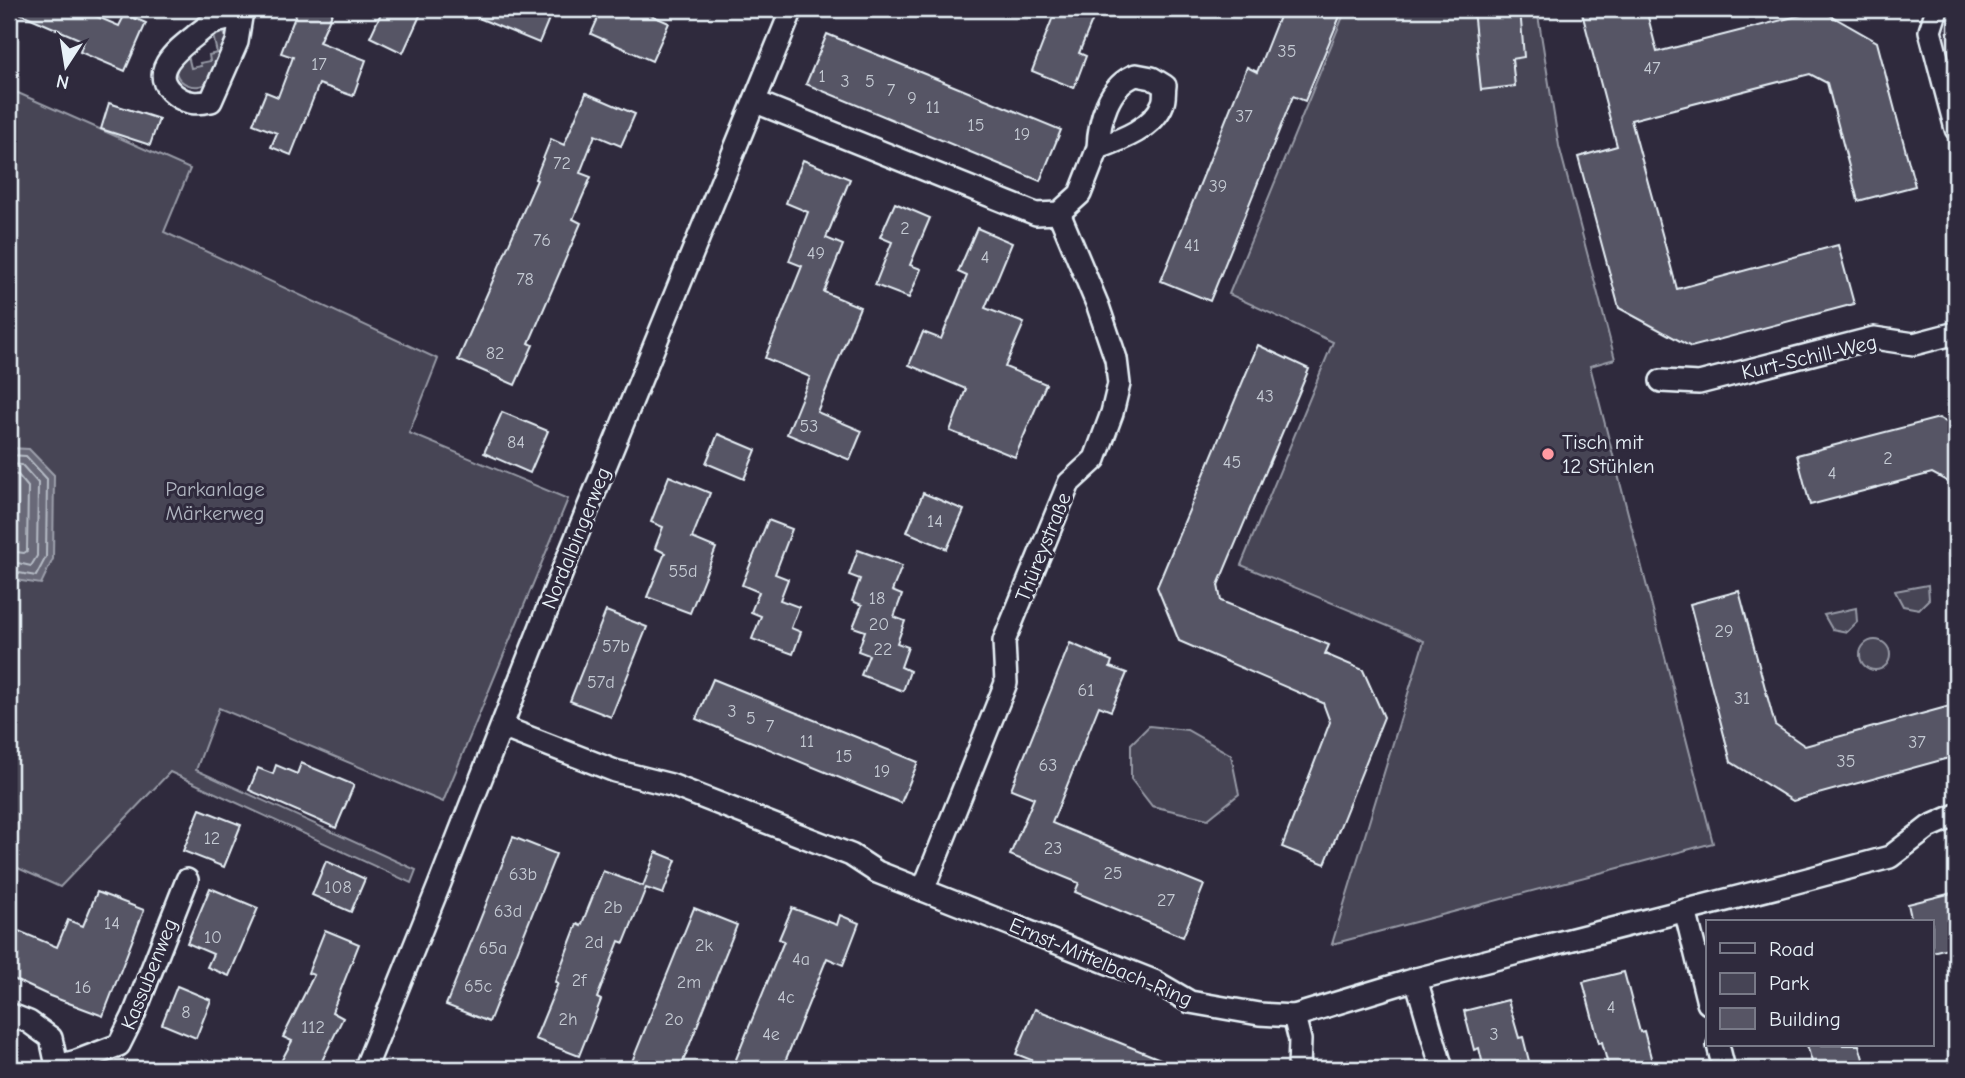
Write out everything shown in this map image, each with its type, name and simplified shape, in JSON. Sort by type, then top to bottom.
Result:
[{"type":"street","name":"Nordalbingerweg","points":[[365,1069],[564,567],[793,9]]},
{"type":"street","points":[[1937,9],[1930,31],[1956,129]]},
{"type":"street","points":[[756,102],[1036,214],[1059,213],[1080,194],[1098,148]]},
{"type":"street","name":"Thüreystraße","points":[[923,890],[1006,683],[1004,642],[1069,483],[1095,459],[1112,413],[1119,384],[1116,359],[1101,316],[1059,213]]},
{"type":"street","name":"Kurt-Schill-Weg","points":[[1661,381],[1699,383],[1874,338],[1914,344],[1956,333]]},
{"type":"street","name":"Ernst-Mittelbach-Ring","points":[[502,727],[615,771],[671,785],[851,855],[877,872],[1154,981],[1190,1002],[1259,1014],[1294,1016],[1416,979],[1890,857],[1929,827],[1956,815]]},
{"type":"street","name":"Kassubenweg","points":[[9,1014],[29,1022],[51,1038],[56,1068],[119,1045],[133,1017],[187,880]]},
{"type":"street","points":[[1685,910],[1706,995]]},
{"type":"street","points":[[1416,979],[1442,1069]]},
{"type":"street","points":[[1294,1016],[1300,1041],[1299,1069]]},
{"type":"street","points":[[1718,1046],[1724,1069]]},
{"type":"green space","points":[[1346,9],[1537,9],[1559,146],[1615,359],[1590,366],[1713,843],[1332,944],[1424,641],[1241,565],[1333,342],[1229,294]]},
{"type":"green space","points":[[212,31],[223,31],[227,39],[210,80],[199,86],[181,81],[176,71],[177,64],[187,51],[191,68],[210,61],[209,55],[217,53]]},
{"type":"green space","name":"Parkanlage Märkerweg","points":[[9,89],[190,169],[164,232],[438,359],[409,433],[568,499],[443,802],[219,708],[196,770],[416,870],[411,883],[170,772],[60,887],[9,864]]},
{"type":"green space","points":[[1928,585],[1929,599],[1919,609],[1903,606],[1895,591]]},
{"type":"green space","points":[[1856,608],[1857,622],[1847,632],[1832,629],[1824,615]]},
{"type":"green space","points":[[1875,640],[1886,644],[1890,655],[1886,666],[1875,670],[1864,666],[1860,655],[1864,644]]},
{"type":"green space","points":[[1149,726],[1187,730],[1231,755],[1239,794],[1208,819],[1152,806],[1131,779],[1131,744]]},
{"type":"water","points":[[9,448],[29,449],[54,475],[53,559],[41,584],[15,580],[9,575]]},
{"type":"building","points":[[10,9],[79,9],[119,26],[125,14],[146,23],[125,71],[80,52],[84,41]]},
{"type":"building","points":[[298,9],[334,9],[319,42],[366,60],[353,96],[319,84],[291,155],[271,147],[277,133],[253,124],[266,92],[278,97],[293,57],[281,53]]},
{"type":"building","points":[[383,9],[423,9],[403,53],[370,37]]},
{"type":"building","points":[[457,9],[553,9],[539,43]]},
{"type":"building","points":[[602,9],[637,9],[669,23],[652,61],[591,34]]},
{"type":"building","points":[[1056,9],[1097,9],[1079,53],[1086,56],[1074,88],[1032,71]]},
{"type":"building","points":[[1282,9],[1343,9],[1305,101],[1293,96],[1210,301],[1161,281],[1247,67],[1257,72]]},
{"type":"building","points":[[1473,9],[1520,9],[1524,57],[1512,59],[1515,86],[1481,90]]},
{"type":"building","points":[[1581,9],[1646,9],[1657,52],[1821,10],[1877,42],[1915,186],[1858,201],[1827,83],[1810,74],[1631,120],[1677,289],[1838,245],[1854,304],[1691,347],[1619,308],[1578,157],[1617,146]]},
{"type":"building","points":[[827,34],[1061,130],[1040,181],[806,84]]},
{"type":"building","points":[[586,93],[635,114],[621,146],[595,135],[580,173],[591,177],[573,219],[581,223],[529,343],[533,345],[515,385],[458,360],[537,180],[535,179],[551,139],[564,145]]},
{"type":"building","points":[[109,103],[159,119],[150,145],[101,129]]},
{"type":"building","points":[[803,160],[850,179],[826,238],[843,245],[824,292],[860,307],[817,412],[862,431],[850,460],[787,434],[810,377],[765,358],[802,266],[789,261],[808,212],[786,203]]},
{"type":"building","points":[[895,203],[930,218],[910,265],[921,269],[909,298],[875,285],[892,242],[880,237]]},
{"type":"building","points":[[977,228],[1012,243],[985,308],[1024,323],[1005,367],[1046,384],[1015,457],[950,431],[966,389],[909,365],[923,332],[941,339],[967,276],[958,272]]},
{"type":"building","points":[[1258,345],[1309,369],[1218,585],[1221,601],[1329,645],[1325,654],[1363,670],[1384,717],[1325,864],[1282,847],[1330,722],[1323,703],[1179,641],[1157,587]]},
{"type":"building","points":[[502,412],[548,431],[530,473],[484,453]]},
{"type":"building","points":[[1939,418],[1956,428],[1956,486],[1932,473],[1810,505],[1797,455]]},
{"type":"building","points":[[718,434],[756,450],[744,479],[706,463]]},
{"type":"building","points":[[669,476],[710,493],[692,538],[716,548],[690,613],[647,597],[665,553],[655,548],[663,527],[651,522]]},
{"type":"building","points":[[923,493],[964,510],[947,549],[907,532]]},
{"type":"building","points":[[768,520],[792,529],[775,574],[788,579],[780,600],[799,607],[791,628],[801,632],[793,654],[752,639],[761,616],[751,612],[759,592],[742,585]]},
{"type":"building","points":[[858,550],[902,566],[892,591],[902,595],[894,617],[905,621],[897,643],[908,647],[901,667],[910,671],[903,691],[861,675],[869,655],[858,651],[865,631],[853,627],[862,605],[852,601],[860,579],[849,575]]},
{"type":"building","points":[[1739,591],[1775,725],[1805,746],[1950,706],[1956,726],[1956,756],[1793,801],[1731,762],[1690,604]]},
{"type":"building","points":[[606,611],[647,627],[611,717],[570,701]]},
{"type":"building","points":[[1070,643],[1112,661],[1110,667],[1127,673],[1111,711],[1099,706],[1052,823],[1204,885],[1183,937],[1075,892],[1079,883],[1010,855],[1034,798],[1011,789]]},
{"type":"building","points":[[713,679],[918,762],[901,803],[696,719]]},
{"type":"building","points":[[301,763],[354,785],[336,828],[249,790],[258,768],[273,774],[276,765],[297,774]]},
{"type":"building","points":[[200,809],[241,825],[224,867],[183,851]]},
{"type":"building","points":[[513,837],[556,854],[489,1022],[446,1005]]},
{"type":"building","points":[[656,852],[676,860],[663,894],[646,888],[624,943],[619,941],[597,998],[601,1000],[579,1056],[535,1039],[558,983],[555,982],[577,924],[581,926],[603,871],[643,886]]},
{"type":"building","points":[[326,861],[365,879],[351,912],[312,895]]},
{"type":"building","points":[[210,888],[258,908],[229,976],[207,967],[213,954],[187,943]]},
{"type":"building","points":[[97,892],[144,910],[103,1016],[9,977],[9,927],[57,947],[68,920],[83,926]]},
{"type":"building","points":[[1956,892],[1956,946],[1934,952],[1934,920],[1912,920],[1908,904]]},
{"type":"building","points":[[694,908],[737,925],[680,1069],[629,1069]]},
{"type":"building","points":[[792,908],[837,925],[840,915],[859,923],[843,965],[827,958],[782,1069],[732,1069],[784,941],[779,939]]},
{"type":"building","points":[[325,930],[359,944],[332,1012],[343,1018],[318,1069],[277,1069],[292,1041],[283,1037],[314,975],[308,973]]},
{"type":"building","points":[[1624,972],[1640,1032],[1644,1031],[1654,1069],[1609,1069],[1602,1042],[1599,1043],[1583,982]]},
{"type":"building","points":[[177,986],[211,1000],[196,1038],[162,1024]]},
{"type":"building","points":[[1508,1000],[1519,1038],[1523,1037],[1531,1069],[1484,1069],[1479,1048],[1474,1050],[1464,1011]]},
{"type":"building","points":[[1035,1009],[1183,1069],[1054,1069],[1016,1054]]},
{"type":"building","points":[[1807,1046],[1859,1046],[1866,1069],[1814,1069]]},
{"type":"place","name":"Tisch mit 12 Stühlen","points":[[1548,454]]}]
